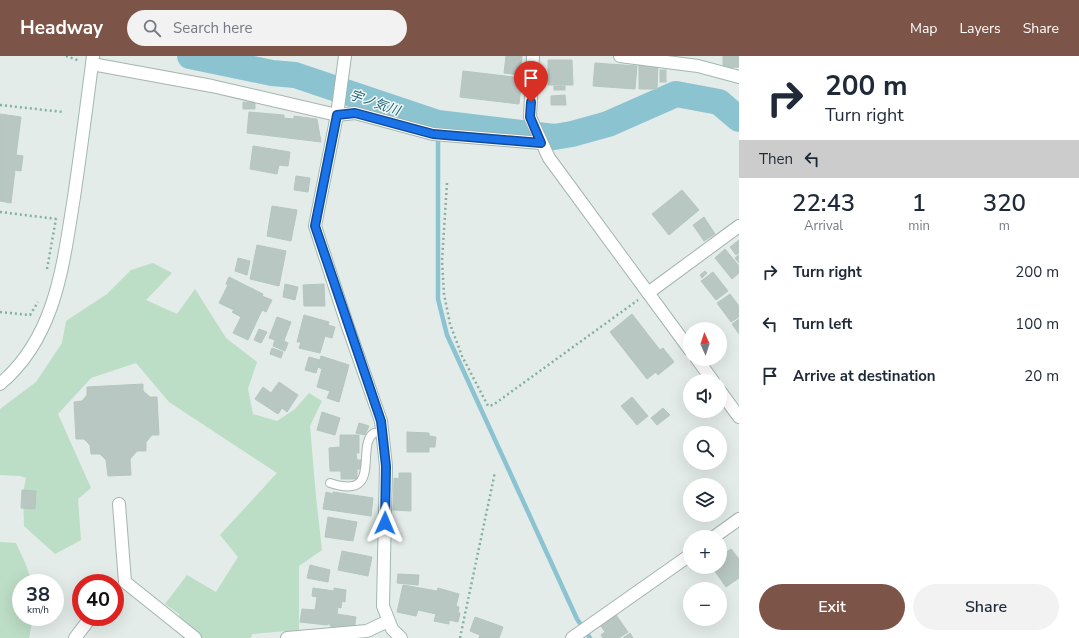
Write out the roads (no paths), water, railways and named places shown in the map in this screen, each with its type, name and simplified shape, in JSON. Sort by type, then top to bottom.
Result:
[{"type":"street","points":[[345,56],[337,115],[315,226],[381,421],[386,466],[383,600],[389,629],[401,638]]},
{"type":"street","points":[[533,56],[530,117],[549,158],[683,340]]},
{"type":"street","points":[[620,56],[688,60],[739,77]]},
{"type":"street","points":[[0,384],[11,375],[34,344],[49,314],[62,275],[93,60],[337,115],[355,113],[438,134],[541,141]]},
{"type":"street","points":[[648,293],[739,226]]},
{"type":"street","points":[[727,401],[739,417]]},
{"type":"street","points":[[119,504],[120,574]]},
{"type":"street","points":[[724,530],[739,519]]},
{"type":"street","points":[[575,636],[590,627],[683,560]]},
{"type":"street","points":[[124,587],[195,638]]},
{"type":"street","points":[[75,638],[84,626]]},
{"type":"street","points":[[287,638],[389,629]]},
{"type":"lane","points":[[330,483],[349,487],[356,485],[362,480],[367,464],[368,442],[370,436],[374,433]]},
{"type":"waterway","name":"宇ノ気川","points":[[190,56],[272,73],[295,75],[438,123],[554,137],[572,134],[608,124],[676,94],[719,102],[739,119]]},
{"type":"waterway","points":[[438,123],[438,299],[447,335],[577,619],[590,638]]}]
